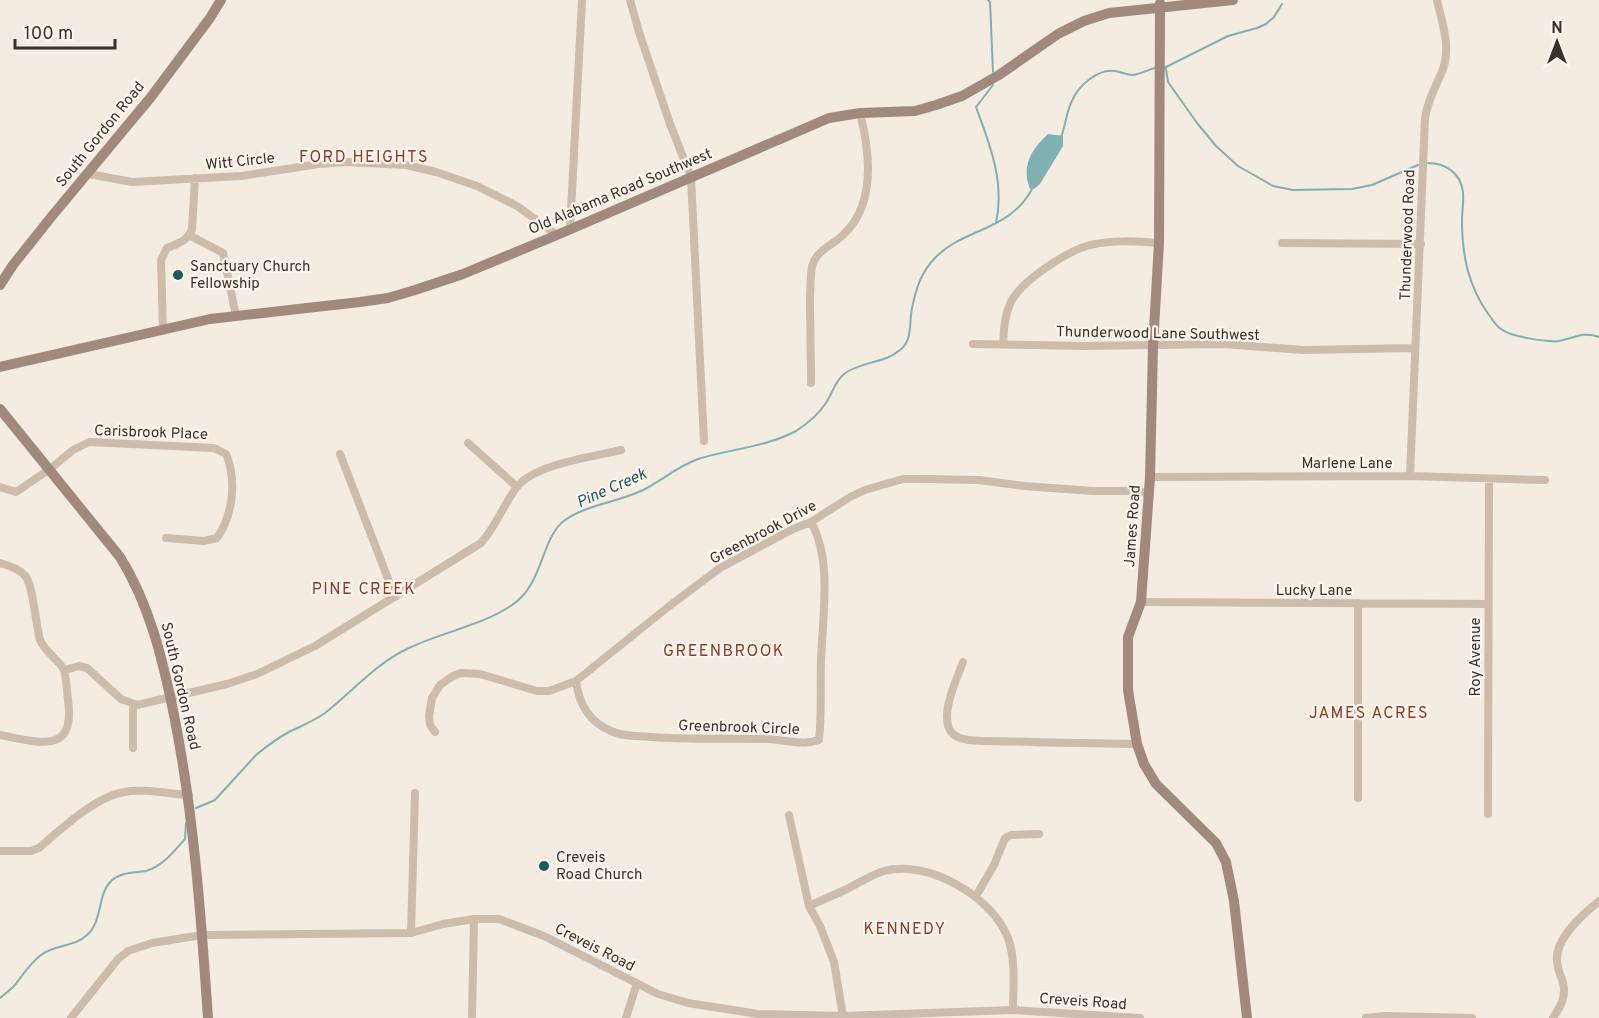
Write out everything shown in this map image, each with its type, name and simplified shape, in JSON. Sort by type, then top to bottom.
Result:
[{"type":"street","name":"South Gordon Road","points":[[0,285],[52,216],[151,97],[221,0]]},
{"type":"street","points":[[570,230],[582,0]]},
{"type":"street","points":[[630,0],[670,124],[691,177],[704,441]]},
{"type":"street","name":"Old Alabama Road Southwest","points":[[0,367],[202,320],[388,298],[463,274],[829,118],[860,113],[895,113],[936,105],[962,96],[999,75],[1058,34],[1084,21],[1109,13],[1160,4],[1233,0]]},
{"type":"street","name":"Thunderwood Road","points":[[1410,476],[1425,118],[1428,102],[1443,69],[1447,43],[1437,0]]},
{"type":"street","name":"James Road","points":[[1160,4],[1159,243],[1152,346],[1150,477],[1141,603],[1132,625],[1127,648],[1128,690],[1137,744],[1144,764],[1156,784],[1203,829],[1222,852],[1226,862],[1234,901],[1247,1018]]},
{"type":"street","points":[[812,383],[810,302],[812,266],[822,250],[842,237],[853,225],[865,201],[867,162],[865,135],[860,113]]},
{"type":"street","name":"Witt Circle","points":[[89,174],[132,182],[241,176],[346,162],[406,165],[436,172],[482,189],[517,206],[557,235]]},
{"type":"street","points":[[163,330],[162,255],[167,248],[179,244],[192,229],[195,178]]},
{"type":"street","points":[[189,235],[223,253],[236,316]]},
{"type":"street","points":[[1003,345],[1005,322],[1010,303],[1039,273],[1066,255],[1088,246],[1123,241],[1159,243]]},
{"type":"street","points":[[1282,243],[1420,244]]},
{"type":"street","name":"Thunderwood Lane Southwest","points":[[973,344],[1152,346],[1224,344],[1303,350],[1415,348]]},
{"type":"street","name":"South Gordon Road","points":[[0,409],[120,557],[147,609],[171,697],[189,795],[208,1018]]},
{"type":"street","name":"Carisbrook Place","points":[[50,469],[73,450],[89,442],[214,448],[226,453],[230,464],[232,501],[224,528],[217,538],[204,541],[166,538]]},
{"type":"street","points":[[468,443],[517,487]]},
{"type":"street","points":[[65,670],[79,666],[87,668],[117,696],[133,704],[227,684],[257,674],[315,646],[481,543],[492,530],[517,487],[538,471],[621,450]]},
{"type":"street","points":[[340,454],[395,597]]},
{"type":"street","points":[[0,487],[16,492],[50,469]]},
{"type":"street","name":"Marlene Lane","points":[[1150,477],[1410,476],[1545,480]]},
{"type":"street","name":"Roy Avenue","points":[[1488,814],[1489,478]]},
{"type":"street","name":"Greenbrook Drive","points":[[435,732],[430,725],[430,706],[440,685],[453,676],[461,673],[480,674],[537,691],[549,691],[576,681],[720,568],[792,529],[811,522],[849,497],[883,484],[903,479],[979,480],[1024,486],[1101,492],[1139,491],[1149,494]]},
{"type":"street","name":"Greenbrook Circle","points":[[576,681],[579,697],[587,714],[603,727],[625,735],[806,743],[819,740],[824,604],[823,566],[822,549],[811,522]]},
{"type":"street","points":[[0,563],[16,569],[27,578],[32,593],[40,640],[43,647],[65,670],[69,722],[62,736],[47,742],[0,735]]},
{"type":"street","name":"Lucky Lane","points":[[1141,603],[1488,604]]},
{"type":"street","points":[[1358,603],[1358,798]]},
{"type":"street","points":[[963,662],[951,692],[948,712],[950,728],[957,737],[966,740],[1137,744]]},
{"type":"street","points":[[133,704],[133,748]]},
{"type":"street","points":[[0,851],[31,851],[39,848],[95,804],[124,792],[189,795]]},
{"type":"street","points":[[411,933],[415,793]]},
{"type":"street","points":[[789,815],[809,906],[820,926],[834,962],[843,1016]]},
{"type":"street","points":[[976,896],[994,865],[1005,838],[1011,835],[1039,834]]},
{"type":"street","points":[[809,906],[884,871],[901,868],[925,872],[951,882],[976,896],[991,910],[1008,938],[1014,974],[1013,1010]]},
{"type":"street","points":[[1553,1018],[1560,1007],[1564,993],[1556,959],[1559,947],[1574,923],[1599,901]]},
{"type":"street","points":[[472,1018],[474,919]]},
{"type":"street","name":"Creveis Road","points":[[71,1018],[118,959],[128,951],[152,943],[202,935],[411,933],[442,924],[474,919],[499,919],[519,925],[598,962],[658,994],[688,1004],[758,1014],[792,1016],[1013,1010],[1140,1018]]},
{"type":"street","points":[[626,1018],[637,983]]},
{"type":"street","points":[[1366,1018],[1385,1016],[1472,1018]]},
{"type":"water","points":[[1048,134],[1063,136],[1063,146],[1040,184],[1030,189],[1027,181],[1029,159],[1032,152]]},
{"type":"waterway","points":[[988,0],[990,2],[993,72]]},
{"type":"waterway","points":[[1164,68],[1228,36],[1266,24],[1274,17],[1282,4]]},
{"type":"waterway","points":[[1061,137],[1072,101],[1089,79],[1102,72],[1115,71],[1133,75],[1155,68]]},
{"type":"waterway","points":[[1166,69],[1168,82],[1216,146],[1238,166],[1273,186],[1293,190],[1352,189],[1372,185],[1418,165]]},
{"type":"waterway","points":[[993,85],[976,107],[995,164],[999,193],[996,223]]},
{"type":"waterway","points":[[1428,163],[1451,170],[1462,185],[1462,233],[1468,270],[1476,293],[1498,326],[1512,334],[1546,341],[1559,341],[1584,335],[1599,337]]},
{"type":"waterway","name":"Pine Creek","points":[[196,808],[215,800],[256,755],[285,734],[325,713],[386,661],[422,642],[474,624],[512,605],[530,585],[551,538],[565,520],[583,511],[641,491],[698,459],[773,441],[796,431],[823,407],[838,380],[844,374],[894,355],[904,346],[909,336],[917,288],[926,269],[935,258],[946,248],[1011,214],[1032,189]]},
{"type":"waterway","name":"Pine Creek","points":[[0,998],[14,986],[41,955],[52,949],[77,942],[87,935],[96,923],[104,893],[111,881],[123,874],[152,869],[162,862],[185,839],[186,823]]},
{"type":"place","name":"Sanctuary Church Fellowship","points":[[178,275]]},
{"type":"place","name":"Creveis Road Church","points":[[544,866]]},
{"type":"district","name":"FORD HEIGHTS","points":[[364,156]]},
{"type":"district","name":"PINE CREEK","points":[[364,588]]},
{"type":"district","name":"GREENBROOK","points":[[724,650]]},
{"type":"district","name":"JAMES ACRES","points":[[1369,712]]},
{"type":"district","name":"KENNEDY","points":[[905,928]]}]
